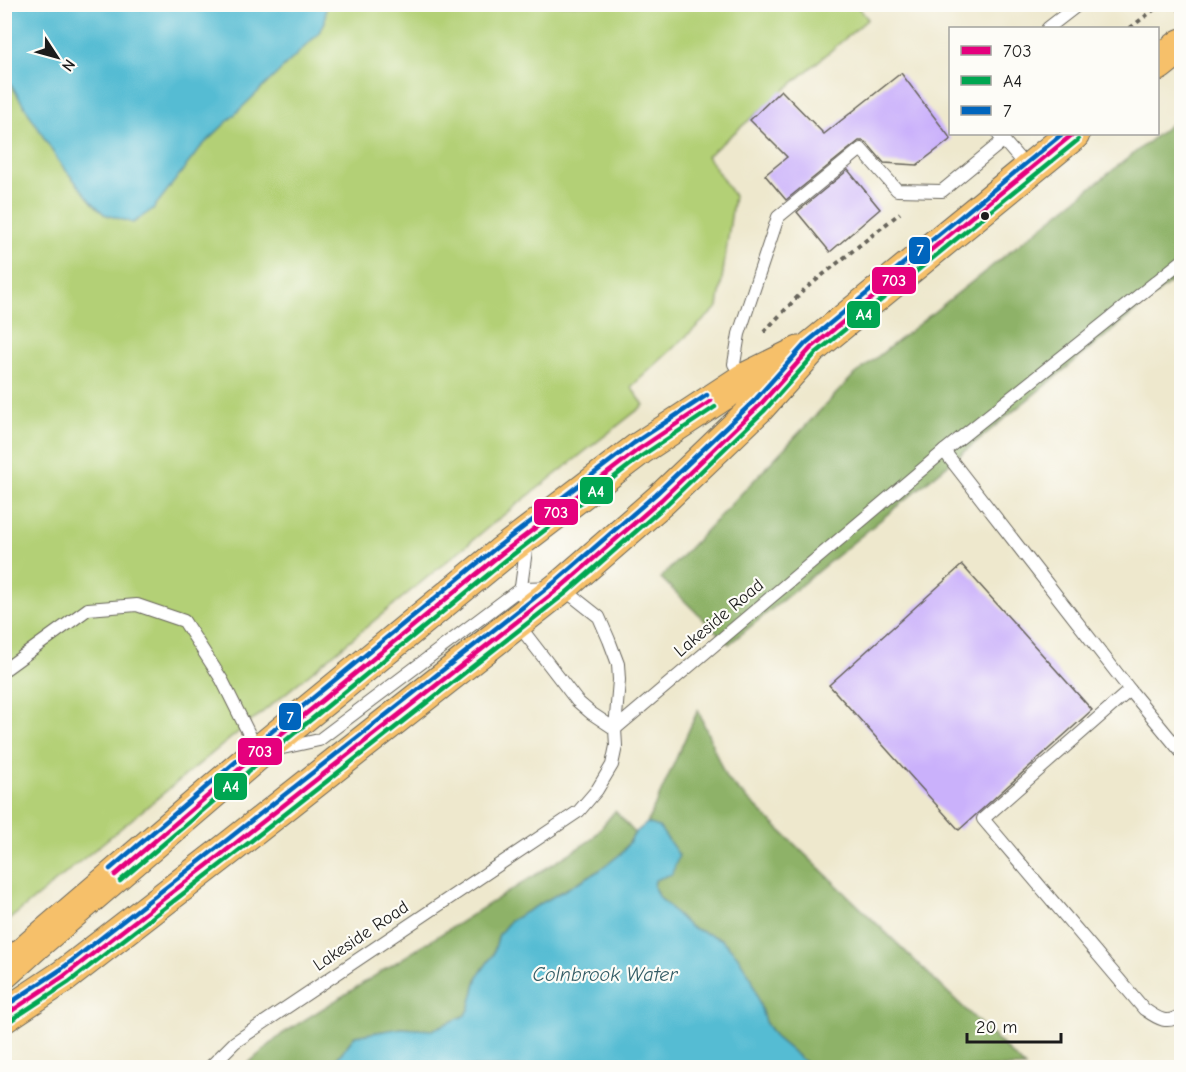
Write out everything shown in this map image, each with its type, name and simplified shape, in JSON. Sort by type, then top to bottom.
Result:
[{"type":"highway","points":[[1159,63],[1182,45]]},
{"type":"highway","points":[[4,972],[258,753],[528,534],[639,449],[752,393],[811,348],[1072,135]]},
{"type":"highway","points":[[4,1016],[64,976],[223,854],[561,587],[661,500],[752,393]]},
{"type":"lane","points":[[1049,27],[1079,4]]},
{"type":"lane","points":[[752,393],[734,364],[739,334],[778,217],[861,149],[897,190],[942,191],[1001,137],[1029,170]]},
{"type":"lane","name":"Lakeside Road","points":[[615,729],[944,452],[1182,261]]},
{"type":"lane","points":[[944,452],[1182,753]]},
{"type":"lane","points":[[528,534],[516,622],[577,701],[615,729]]},
{"type":"lane","points":[[4,670],[88,609],[137,605],[183,621],[222,680],[258,753],[319,740],[521,588],[561,587]]},
{"type":"lane","name":"Lakeside Road","points":[[209,1068],[235,1042],[579,811],[597,790],[612,765],[616,746],[618,664],[599,617],[561,587]]},
{"type":"lane","points":[[1130,690],[983,819],[1144,1009],[1159,1020],[1175,1019],[1182,1014]]},
{"type":"path","points":[[1131,27],[1160,4]]},
{"type":"green space","points":[[5,5],[856,5],[868,19],[707,156],[734,196],[718,307],[631,387],[644,405],[496,521],[5,923]]},
{"type":"green space","points":[[1181,116],[1181,274],[729,644],[661,578],[852,377]]},
{"type":"green space","points":[[698,710],[726,778],[1025,1067],[811,1067],[776,1038],[765,1022],[752,979],[721,939],[690,928],[658,896],[654,887],[647,823]]},
{"type":"green space","points":[[615,811],[635,833],[623,852],[600,870],[510,921],[499,934],[493,955],[478,976],[469,1010],[464,1016],[432,1030],[401,1028],[355,1036],[330,1067],[243,1068],[282,1034],[591,840]]},
{"type":"water","points":[[5,4],[326,5],[325,22],[318,34],[201,147],[153,209],[133,223],[104,214],[92,202],[59,162],[5,75]]},
{"type":"water","name":"Colnbrook Water","points":[[647,823],[659,827],[679,855],[672,874],[655,880],[654,887],[658,896],[690,927],[721,939],[737,955],[752,979],[765,1022],[776,1038],[811,1067],[330,1067],[355,1036],[401,1028],[432,1030],[464,1016],[469,1010],[478,976],[493,955],[499,934],[510,921],[600,870],[623,852],[635,833]]},
{"type":"building","points":[[901,73],[951,139],[917,165],[884,163],[867,143],[859,141],[786,200],[765,175],[787,157],[750,120],[781,90],[824,134]]},
{"type":"building","points":[[848,170],[880,209],[830,252],[797,212]]},
{"type":"building","points":[[962,565],[1092,710],[959,830],[829,685]]},
{"type":"transit line","name":"7","points":[[4,1007],[60,970],[556,581],[656,494],[754,401],[806,343],[1061,135]]},
{"type":"transit line","name":"703","points":[[4,1016],[64,976],[561,587],[661,500],[759,406],[811,348],[1072,135]]},
{"type":"transit line","name":"A4","points":[[8,1022],[69,982],[566,593],[666,505],[764,411],[816,353],[1078,140]]},
{"type":"transit line","name":"7","points":[[110,869],[253,747],[496,548],[634,443],[707,395]]},
{"type":"transit line","name":"703","points":[[115,875],[258,753],[501,554],[639,449],[711,401]]},
{"type":"transit line","name":"A4","points":[[120,881],[263,759],[506,560],[643,455],[715,407]]}]
